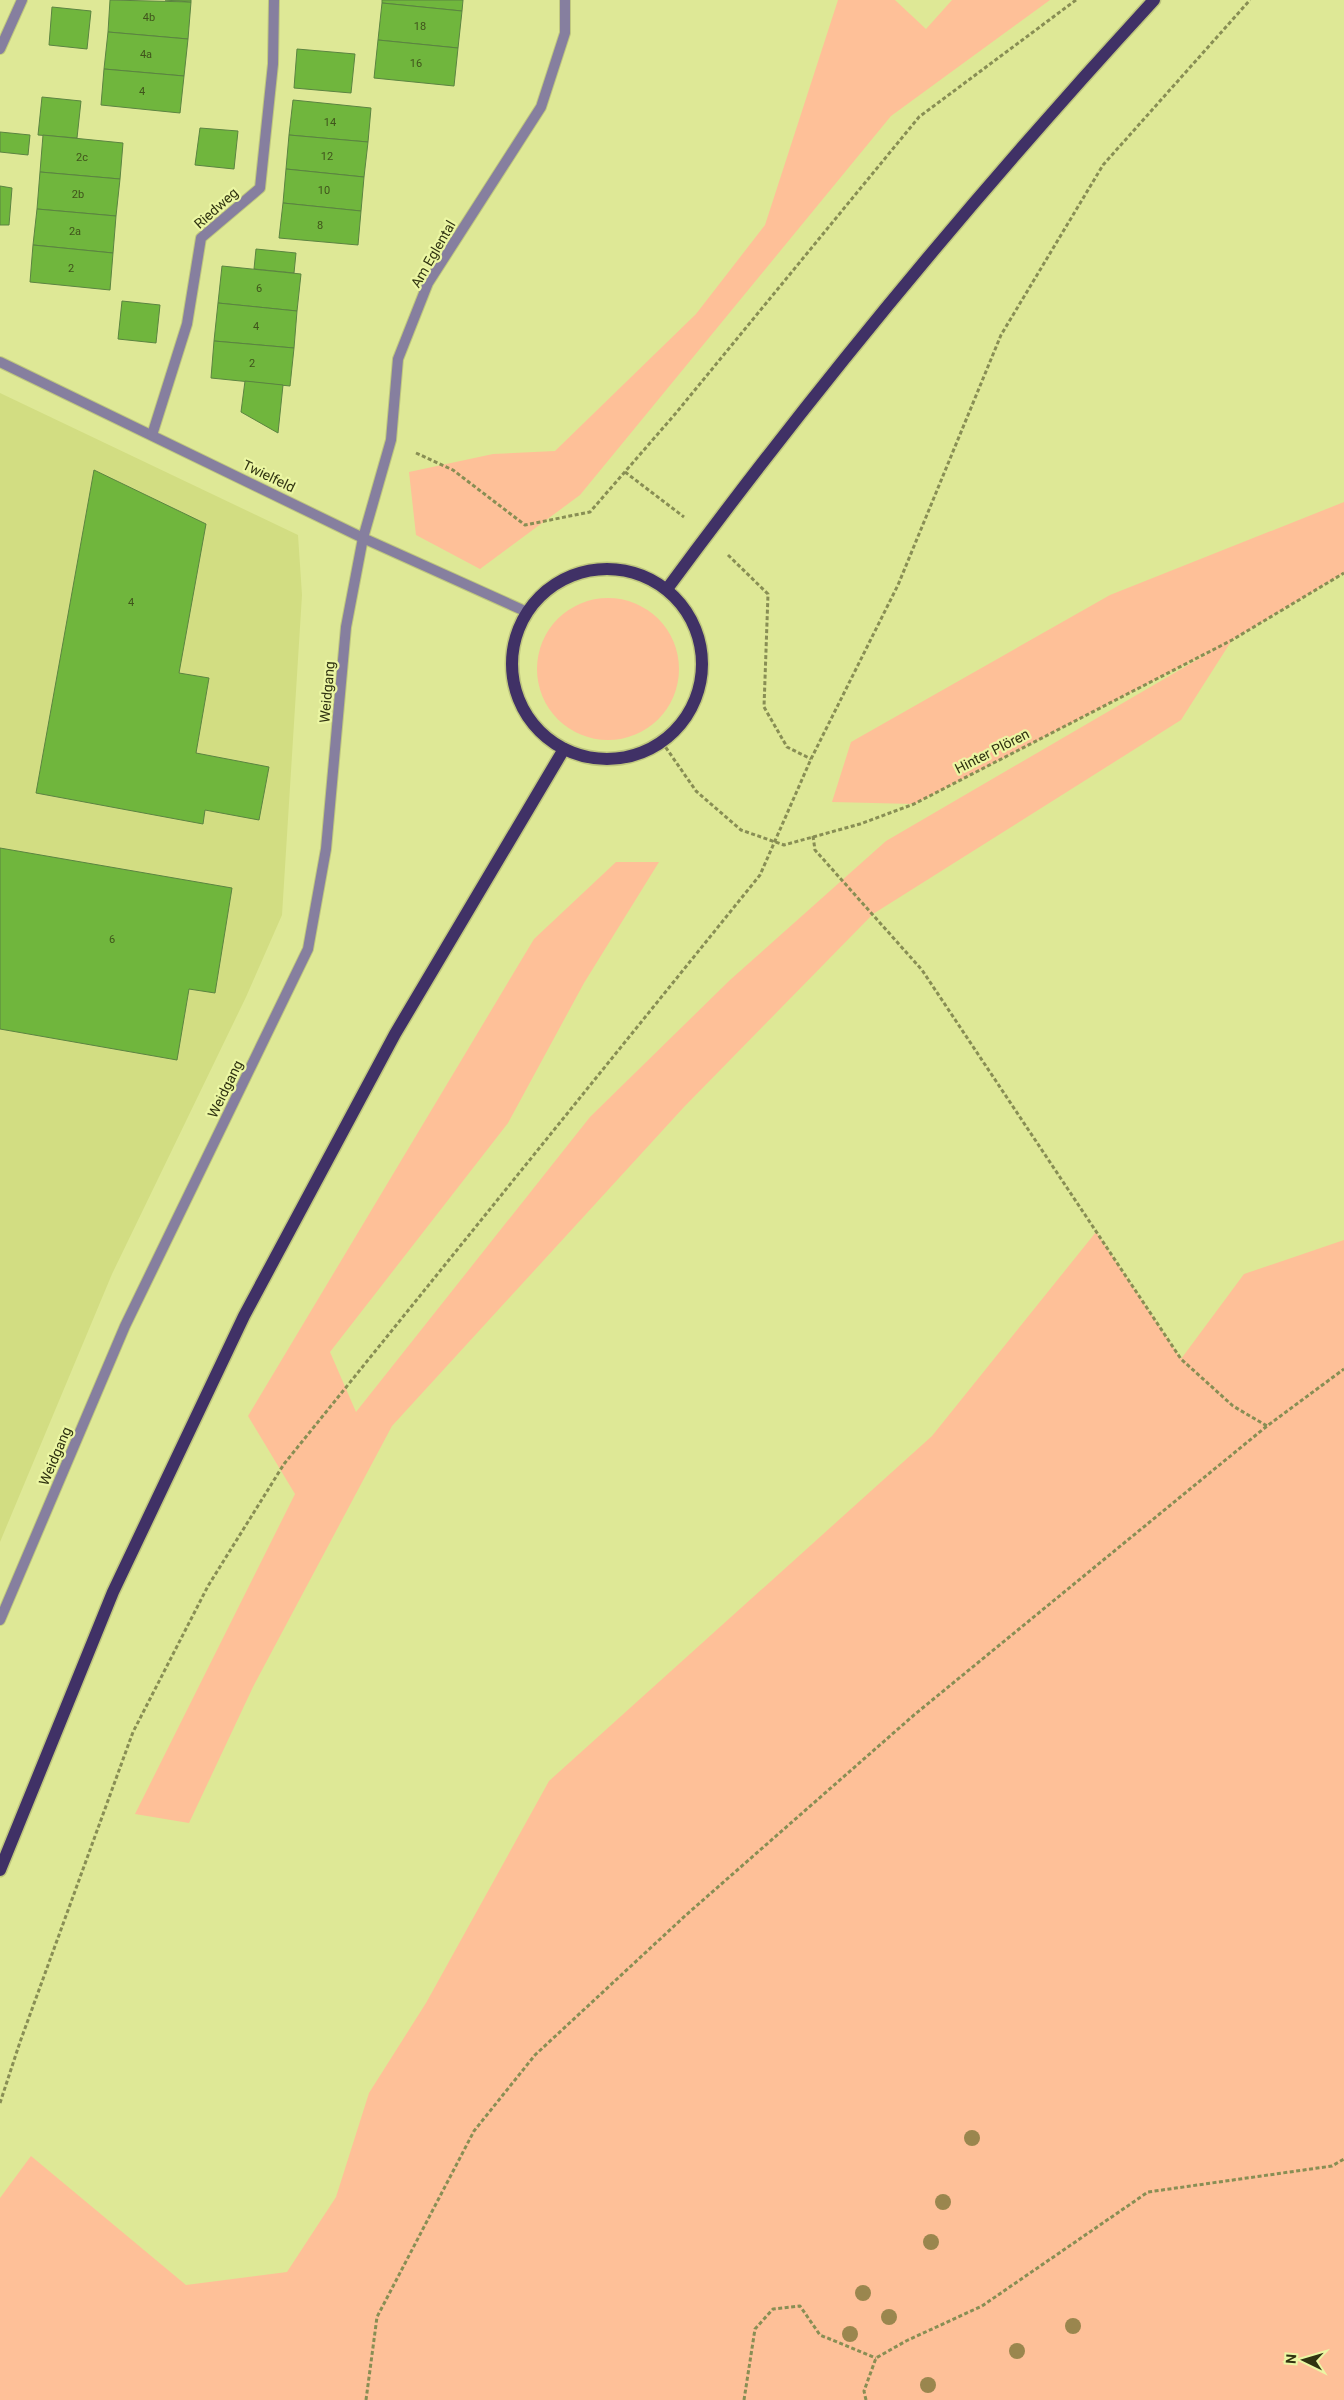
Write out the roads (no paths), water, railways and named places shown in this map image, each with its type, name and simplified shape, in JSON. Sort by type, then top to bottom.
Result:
[{"type":"main road","points":[[667,589],[910,275],[1013,156],[1154,0]]},
{"type":"main road","points":[[592,570],[618,570],[644,576],[667,589],[686,611],[699,638],[703,667],[697,696],[683,722],[662,742],[639,754],[614,760],[589,758],[564,749],[543,734],[526,713],[516,689],[512,662],[516,636],[527,612],[545,592],[567,578],[592,570]]},
{"type":"main road","points":[[0,1870],[113,1592],[244,1316],[395,1034],[564,749]]},
{"type":"street","points":[[0,49],[22,0]]},
{"type":"street","name":"Riedweg","points":[[152,435],[187,324],[201,238],[260,188],[272,64],[274,0]]},
{"type":"street","name":"Am Eglental","points":[[362,538],[391,440],[398,359],[428,283],[541,106],[565,33],[565,0]]},
{"type":"street","name":"Twielfeld","points":[[0,362],[362,538],[527,612]]},
{"type":"street","name":"Weidgang","points":[[0,1620],[125,1326],[308,949],[326,849],[346,627],[362,538]]}]
